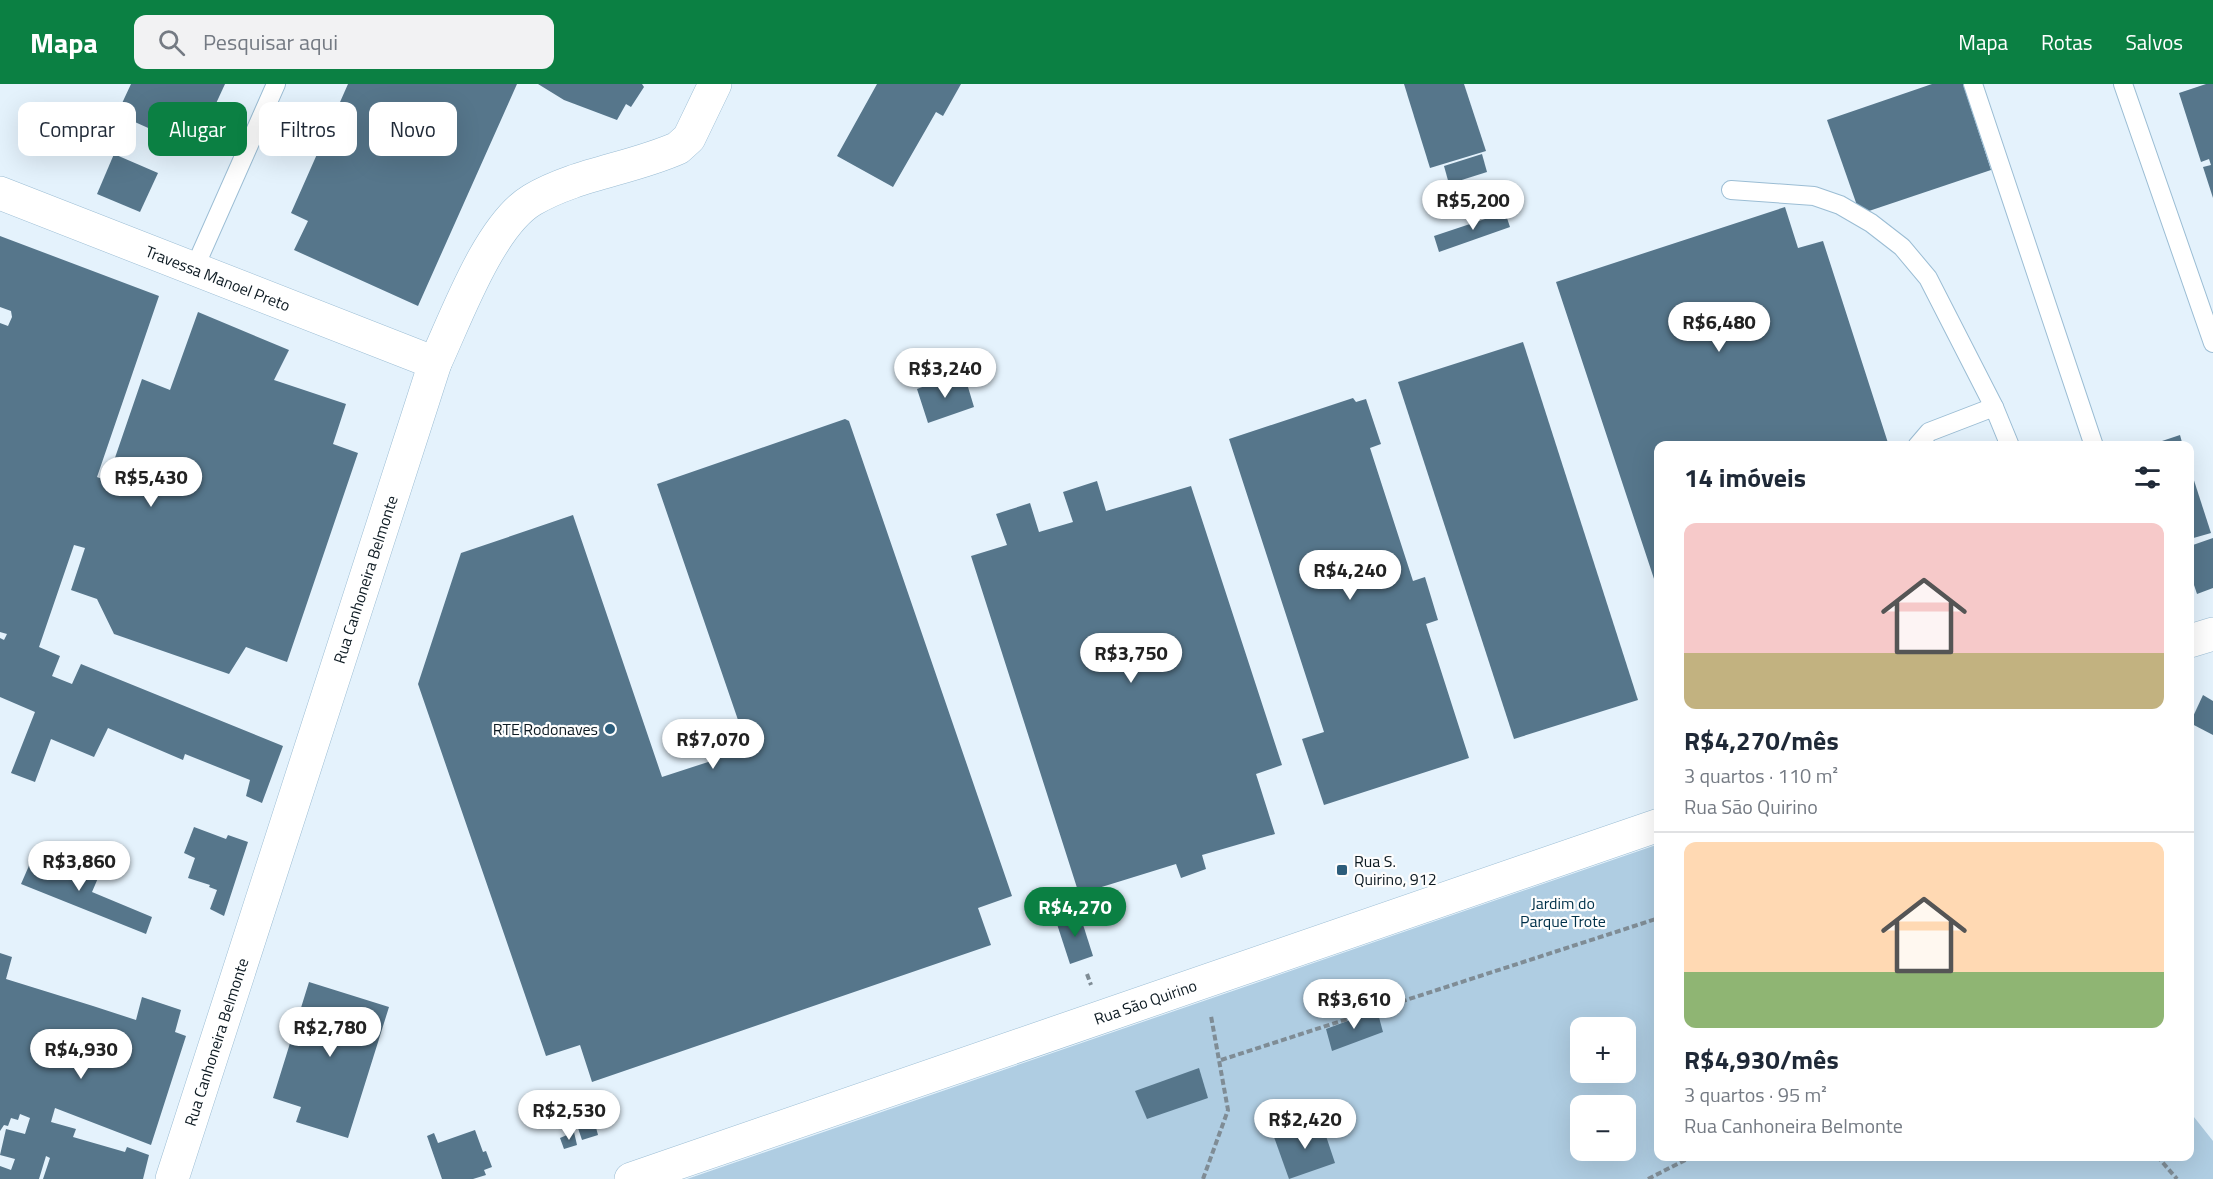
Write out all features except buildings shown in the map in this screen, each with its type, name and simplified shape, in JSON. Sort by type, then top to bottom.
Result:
[{"type":"street","name":"Rua Canhoneira Belmonte","points":[[172,1179],[435,363],[481,266],[505,225],[531,201],[678,148],[689,138],[711,93]]},
{"type":"street","name":"Travessa Manoel Preto","points":[[0,193],[435,363]]},
{"type":"street","points":[[2194,641],[2213,634]]},
{"type":"street","name":"Rua São Quirino","points":[[632,1179],[1654,827]]},
{"type":"lane","points":[[194,269],[276,84]]},
{"type":"lane","points":[[1973,84],[2092,441]]},
{"type":"lane","points":[[2123,84],[2213,343]]},
{"type":"lane","points":[[1731,190],[1814,196],[1840,206],[1871,223],[1902,247],[1928,278],[1994,407],[2008,441]]},
{"type":"lane","points":[[1921,441],[1929,432],[1994,407]]},
{"type":"path","points":[[1221,1060],[1654,920]]},
{"type":"path","points":[[1087,974],[1102,1017]]},
{"type":"path","points":[[1203,1179],[1228,1110],[1221,1060],[1210,1010]]},
{"type":"path","points":[[1648,1179],[1683,1161]]},
{"type":"path","points":[[2161,1161],[2177,1179]]},
{"type":"green space","name":"Jardim do Parque Trote","points":[[1654,846],[1654,1161],[2194,1161],[2194,1117],[2213,1141],[2213,1179],[687,1179]]},
{"type":"place","name":"RTE Rodonaves","points":[[610,729]]},
{"type":"place","name":"Rua S. Quirino, 912","points":[[1342,870]]}]
